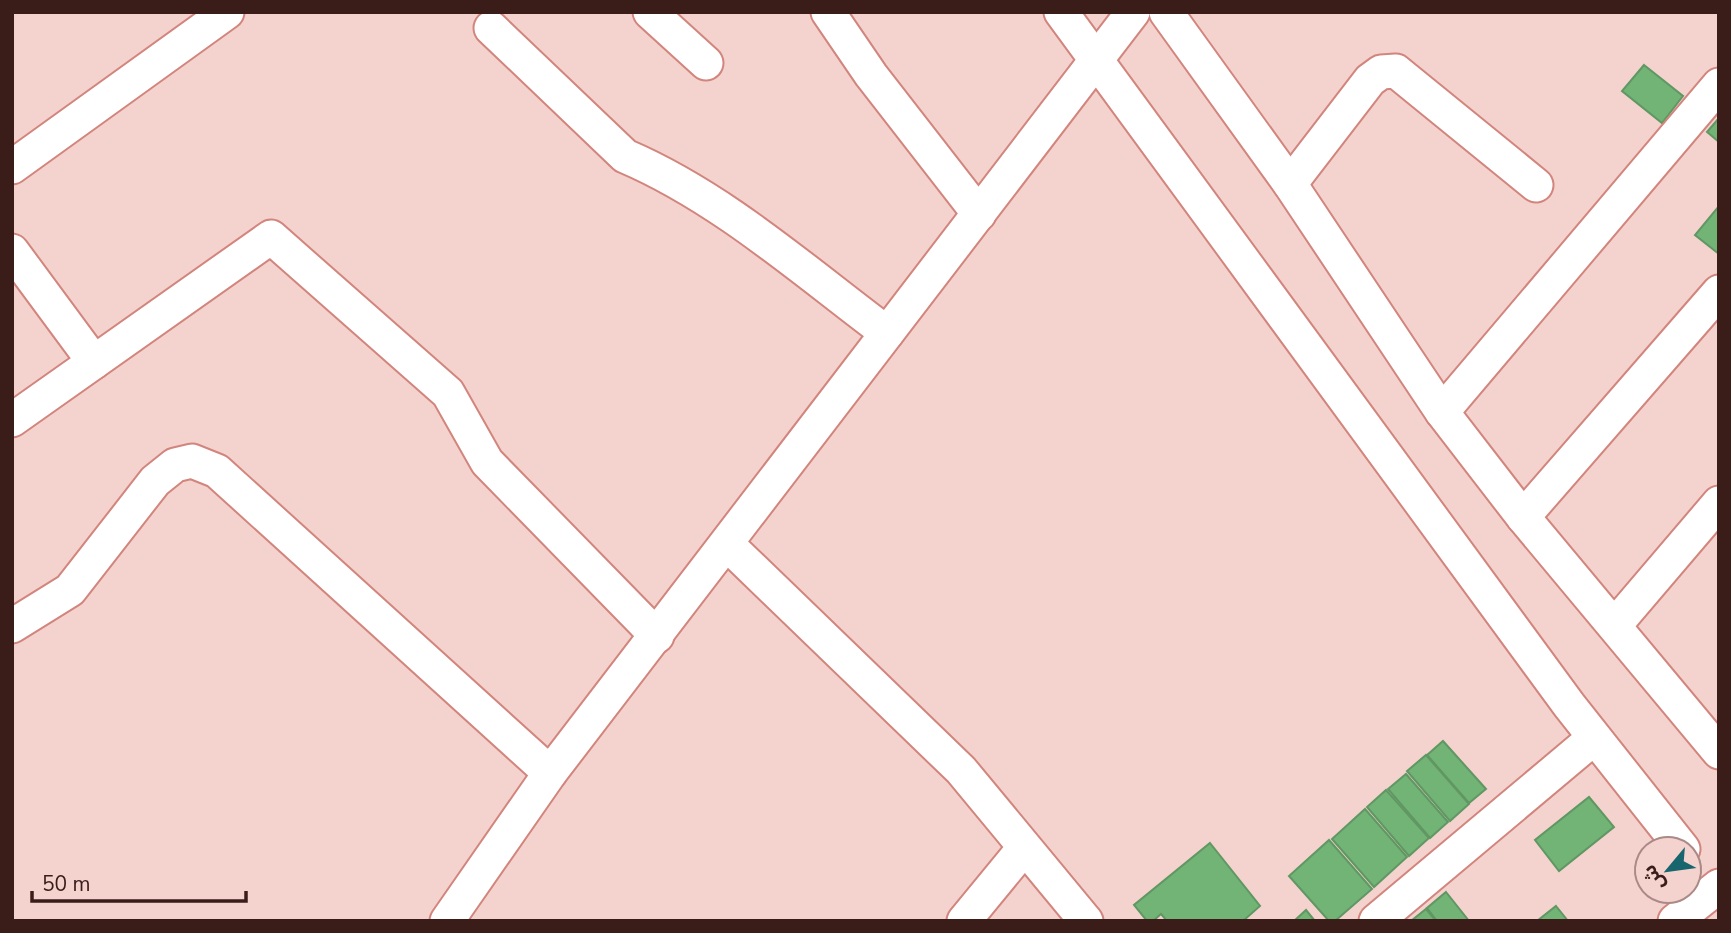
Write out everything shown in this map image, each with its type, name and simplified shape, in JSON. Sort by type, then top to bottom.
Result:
[{"type":"street","points":[[12,167],[227,12]]},
{"type":"street","points":[[650,12],[706,63]]},
{"type":"street","points":[[828,12],[871,75],[979,215]]},
{"type":"street","points":[[1061,12],[1594,738],[1672,835]]},
{"type":"street","points":[[447,921],[550,774],[887,333],[1098,63],[1133,12]]},
{"type":"street","points":[[1167,12],[1290,184],[1442,412],[1523,517],[1615,625],[1713,730]]},
{"type":"street","points":[[491,28],[625,156],[650,167],[726,214],[887,333]]},
{"type":"street","points":[[1290,184],[1370,80],[1381,72],[1396,71],[1536,185]]},
{"type":"street","points":[[1442,412],[1719,85]]},
{"type":"street","points":[[12,420],[271,237],[448,393],[487,462],[657,636]]},
{"type":"street","points":[[12,251],[94,362]]},
{"type":"street","points":[[1523,517],[1719,292]]},
{"type":"street","points":[[12,626],[70,590],[155,481],[174,464],[192,461],[217,471],[550,774]]},
{"type":"street","points":[[1615,625],[1719,503]]},
{"type":"street","points":[[727,544],[961,770],[1086,921]]},
{"type":"street","points":[[1376,921],[1594,738]]},
{"type":"street","points":[[964,921],[1024,848]]},
{"type":"street","points":[[1675,921],[1717,890],[1703,874]]},
{"type":"building","points":[[1644,65],[1683,96],[1662,123],[1622,91]]},
{"type":"building","points":[[1719,118],[1719,142],[1707,132]]},
{"type":"building","points":[[1719,206],[1719,254],[1695,235]]},
{"type":"building","points":[[1443,741],[1486,789],[1469,803],[1427,755]]},
{"type":"building","points":[[1426,755],[1469,804],[1450,821],[1407,771]]},
{"type":"building","points":[[1406,774],[1448,822],[1430,838],[1388,789]]},
{"type":"building","points":[[1386,790],[1429,838],[1409,856],[1367,807]]},
{"type":"building","points":[[1589,797],[1614,827],[1559,871],[1535,840]]},
{"type":"building","points":[[1365,809],[1407,857],[1374,887],[1332,839]]},
{"type":"building","points":[[1329,840],[1372,889],[1335,921],[1329,921],[1289,876]]},
{"type":"building","points":[[1210,843],[1260,906],[1243,921],[1167,921],[1161,914],[1153,921],[1147,921],[1134,905]]},
{"type":"building","points":[[1446,892],[1469,921],[1437,921],[1427,908]]},
{"type":"building","points":[[1556,906],[1568,921],[1537,921]]},
{"type":"building","points":[[1426,909],[1436,921],[1411,921]]},
{"type":"building","points":[[1306,910],[1315,921],[1294,921]]}]
